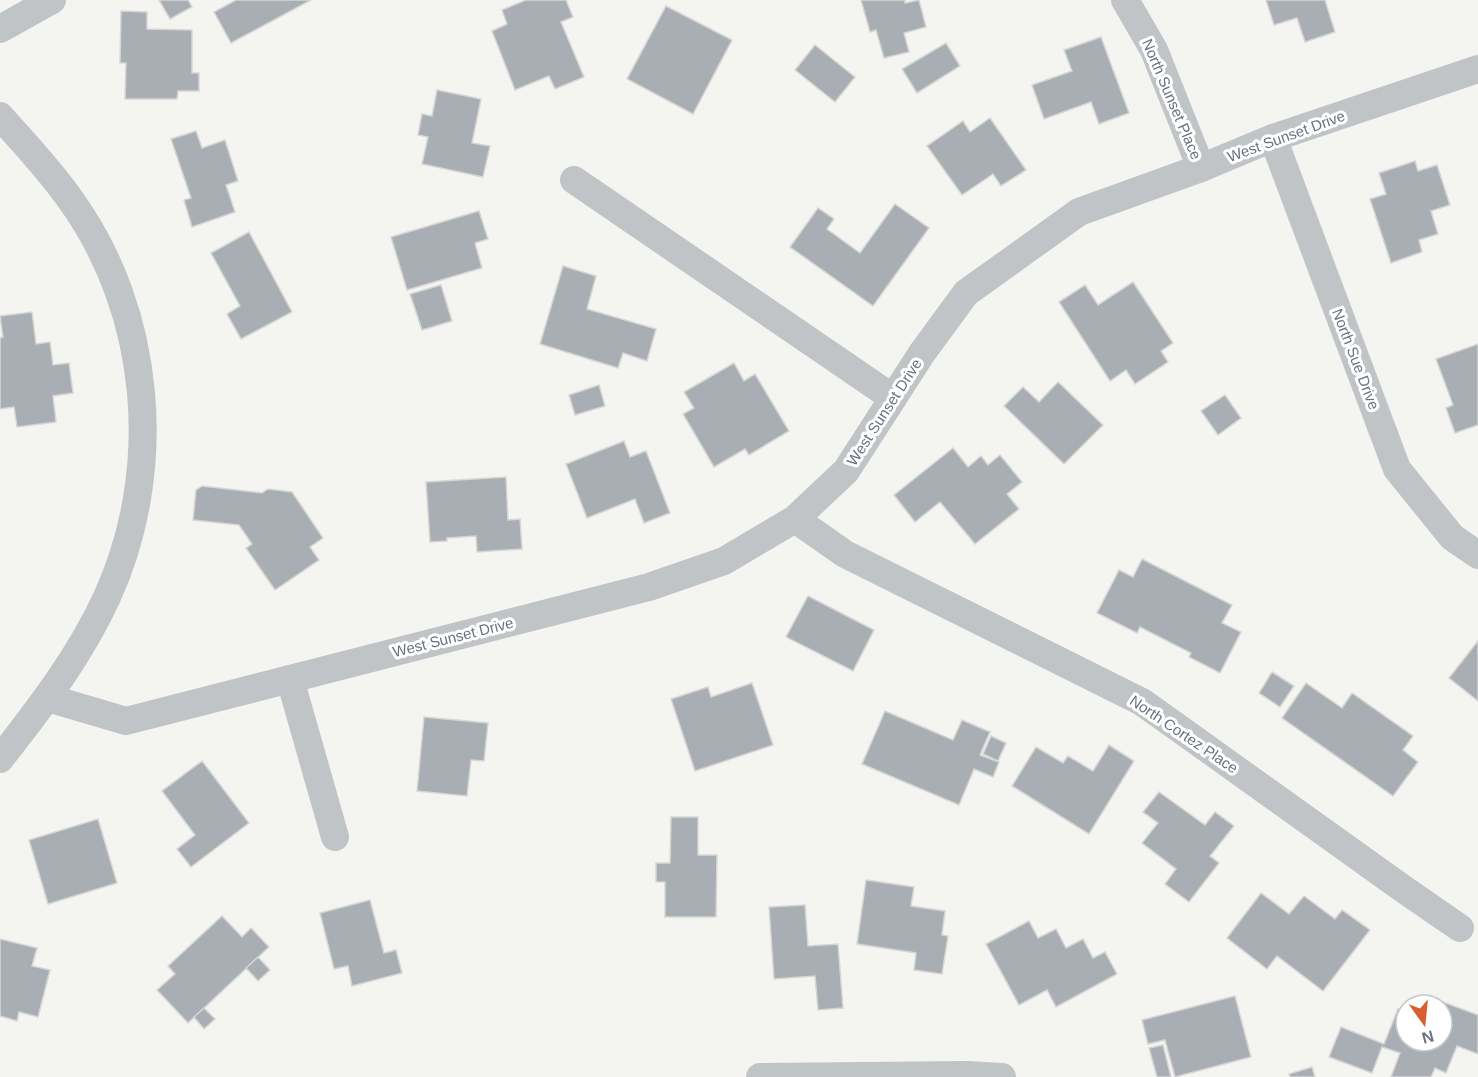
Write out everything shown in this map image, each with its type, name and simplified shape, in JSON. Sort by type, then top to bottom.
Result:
[{"type":"street","points":[[0,29],[52,0]]},
{"type":"street","name":"North Sunset Place","points":[[1125,0],[1154,50],[1201,168]]},
{"type":"street","name":"West Sunset Drive","points":[[48,698],[126,721],[649,587],[724,561],[795,519],[846,471],[893,398],[966,293],[1079,212],[1201,168],[1273,138],[1478,69]]},
{"type":"street","points":[[0,116],[71,200],[95,239],[115,281],[129,325],[139,370],[143,416],[142,463],[136,509],[124,553],[108,596],[86,638],[48,698],[0,759]]},
{"type":"street","name":"North Sue Drive","points":[[1273,138],[1397,469],[1452,537],[1478,555]]},
{"type":"street","points":[[574,180],[893,398]]},
{"type":"street","name":"North Cortez Place","points":[[795,519],[845,554],[1142,702],[1460,928]]},
{"type":"street","points":[[290,679],[335,837]]},
{"type":"street","points":[[759,1077],[967,1075],[1002,1077]]},
{"type":"building","points":[[159,0],[188,0],[192,7],[170,19]]},
{"type":"building","points":[[236,0],[311,0],[231,43],[214,12]]},
{"type":"building","points":[[526,0],[566,0],[573,17],[561,22],[584,77],[555,89],[549,76],[515,90],[492,31],[507,24],[502,10]]},
{"type":"building","points":[[861,0],[905,0],[905,3],[919,0],[926,27],[904,33],[909,52],[884,58],[876,30],[870,32]]},
{"type":"building","points":[[1266,0],[1325,0],[1335,32],[1305,42],[1297,18],[1274,25]]},
{"type":"building","points":[[666,6],[732,40],[693,114],[627,79]]},
{"type":"building","points":[[121,11],[147,12],[147,29],[192,30],[192,73],[199,73],[199,91],[178,91],[177,99],[125,99],[126,63],[120,63]]},
{"type":"building","points":[[1101,37],[1129,113],[1099,124],[1091,102],[1044,119],[1032,85],[1072,71],[1064,50]]},
{"type":"building","points":[[946,43],[960,66],[917,93],[902,69]]},
{"type":"building","points":[[815,45],[855,77],[835,102],[795,70]]},
{"type":"building","points":[[437,90],[481,99],[472,143],[490,146],[483,177],[422,164],[428,137],[418,135],[422,114],[432,116]]},
{"type":"building","points":[[990,118],[1026,170],[1001,186],[993,174],[962,195],[927,146],[963,121],[970,132]]},
{"type":"building","points":[[196,131],[202,148],[225,140],[238,181],[226,185],[235,212],[192,227],[184,200],[191,198],[171,139]]},
{"type":"building","points":[[1415,161],[1418,171],[1437,165],[1450,205],[1431,211],[1438,234],[1419,240],[1422,252],[1391,263],[1370,199],[1386,194],[1379,173]]},
{"type":"building","points":[[895,204],[929,228],[873,306],[790,247],[818,208],[834,219],[827,229],[860,253]]},
{"type":"building","points":[[479,211],[488,239],[475,243],[482,268],[407,290],[391,237]]},
{"type":"building","points":[[249,232],[292,312],[241,339],[227,314],[240,306],[211,253]]},
{"type":"building","points":[[563,266],[596,276],[587,309],[656,329],[647,361],[623,353],[618,368],[540,344]]},
{"type":"building","points":[[1133,282],[1173,343],[1161,351],[1168,362],[1135,384],[1126,370],[1110,381],[1059,302],[1085,285],[1098,305]]},
{"type":"building","points":[[441,285],[452,321],[422,330],[410,294]]},
{"type":"building","points":[[32,312],[36,344],[50,342],[53,365],[69,363],[73,393],[53,396],[56,422],[17,427],[14,407],[0,409],[0,338],[3,337],[0,316]]},
{"type":"building","points":[[1478,344],[1478,425],[1455,433],[1446,408],[1453,405],[1436,359]]},
{"type":"building","points":[[734,363],[744,381],[755,374],[789,431],[749,455],[745,449],[714,467],[683,414],[694,408],[684,392]]},
{"type":"building","points":[[1058,382],[1103,425],[1064,464],[1004,406],[1023,387],[1039,402]]},
{"type":"building","points":[[599,385],[605,406],[575,415],[569,395]]},
{"type":"building","points":[[1225,395],[1241,418],[1218,435],[1201,411]]},
{"type":"building","points":[[624,441],[630,457],[646,451],[670,513],[644,523],[635,499],[587,518],[566,464]]},
{"type":"building","points":[[953,448],[968,467],[981,456],[988,465],[1000,455],[1022,482],[1007,494],[1019,509],[975,544],[940,502],[915,522],[894,495]]},
{"type":"building","points":[[506,477],[508,520],[520,519],[522,549],[477,552],[476,536],[430,542],[426,482]]},
{"type":"building","points":[[202,486],[262,493],[268,489],[292,492],[323,538],[310,547],[319,560],[275,590],[246,548],[252,544],[239,525],[193,520],[196,490]]},
{"type":"building","points":[[1142,559],[1232,605],[1222,623],[1241,632],[1220,673],[1189,657],[1191,653],[1140,627],[1137,633],[1097,613],[1119,570],[1133,577]]},
{"type":"building","points":[[808,596],[874,630],[853,671],[786,637]]},
{"type":"building","points":[[1478,641],[1478,701],[1449,678]]},
{"type":"building","points":[[1272,672],[1294,686],[1280,707],[1259,693]]},
{"type":"building","points":[[752,683],[773,745],[695,771],[671,699],[708,687],[711,697]]},
{"type":"building","points":[[1306,683],[1342,708],[1352,693],[1413,736],[1403,750],[1418,762],[1393,796],[1282,718]]},
{"type":"building","points":[[885,711],[953,740],[962,720],[990,732],[980,755],[999,762],[993,777],[974,769],[959,805],[862,764]]},
{"type":"building","points":[[424,717],[488,723],[484,761],[471,760],[467,796],[417,791]]},
{"type":"building","points":[[991,736],[1006,743],[998,761],[983,754]]},
{"type":"building","points":[[1109,745],[1134,761],[1089,834],[1012,786],[1036,747],[1063,763],[1068,756],[1093,771]]},
{"type":"building","points":[[202,761],[249,823],[191,867],[177,849],[195,835],[162,791]]},
{"type":"building","points":[[1159,792],[1205,825],[1215,812],[1234,826],[1210,856],[1219,863],[1189,902],[1165,884],[1176,869],[1142,843],[1158,823],[1143,812]]},
{"type":"building","points":[[671,817],[698,817],[698,855],[717,855],[716,917],[665,917],[665,882],[656,882],[656,863],[670,863]]},
{"type":"building","points":[[98,819],[117,883],[48,904],[29,840]]},
{"type":"building","points":[[866,880],[914,887],[911,906],[945,911],[942,935],[948,936],[942,974],[914,970],[916,953],[857,944]]},
{"type":"building","points":[[1261,893],[1289,914],[1304,896],[1335,919],[1342,910],[1370,930],[1323,991],[1277,956],[1267,969],[1227,938]]},
{"type":"building","points":[[370,900],[384,953],[396,950],[402,973],[352,986],[348,966],[334,969],[320,913]]},
{"type":"building","points":[[805,905],[808,946],[838,944],[843,1008],[818,1010],[815,976],[774,979],[769,907]]},
{"type":"building","points":[[222,916],[242,937],[251,928],[269,947],[188,1023],[157,990],[175,974],[168,966]]},
{"type":"building","points":[[1029,921],[1038,938],[1056,929],[1066,948],[1083,939],[1093,958],[1105,952],[1117,974],[1056,1007],[1047,990],[1019,1005],[986,944]]},
{"type":"building","points":[[0,939],[37,948],[32,966],[50,970],[38,1017],[19,1012],[17,1021],[0,1016]]},
{"type":"building","points":[[258,957],[270,970],[258,981],[246,968]]},
{"type":"building","points":[[1235,996],[1251,1057],[1175,1077],[1165,1040],[1148,1044],[1142,1020]]},
{"type":"building","points":[[1454,1006],[1478,1015],[1478,1054],[1457,1046],[1446,1073],[1435,1068],[1431,1077],[1391,1077],[1400,1053],[1454,1053]]},
{"type":"building","points":[[204,1008],[215,1019],[204,1029],[194,1017]]},
{"type":"building","points":[[1394,1019],[1394,1051],[1382,1047],[1372,1073],[1329,1057],[1341,1027],[1384,1044]]},
{"type":"building","points":[[1163,1045],[1171,1077],[1157,1077],[1149,1048]]},
{"type":"building","points":[[1312,1067],[1315,1077],[1290,1077],[1289,1074]]}]
